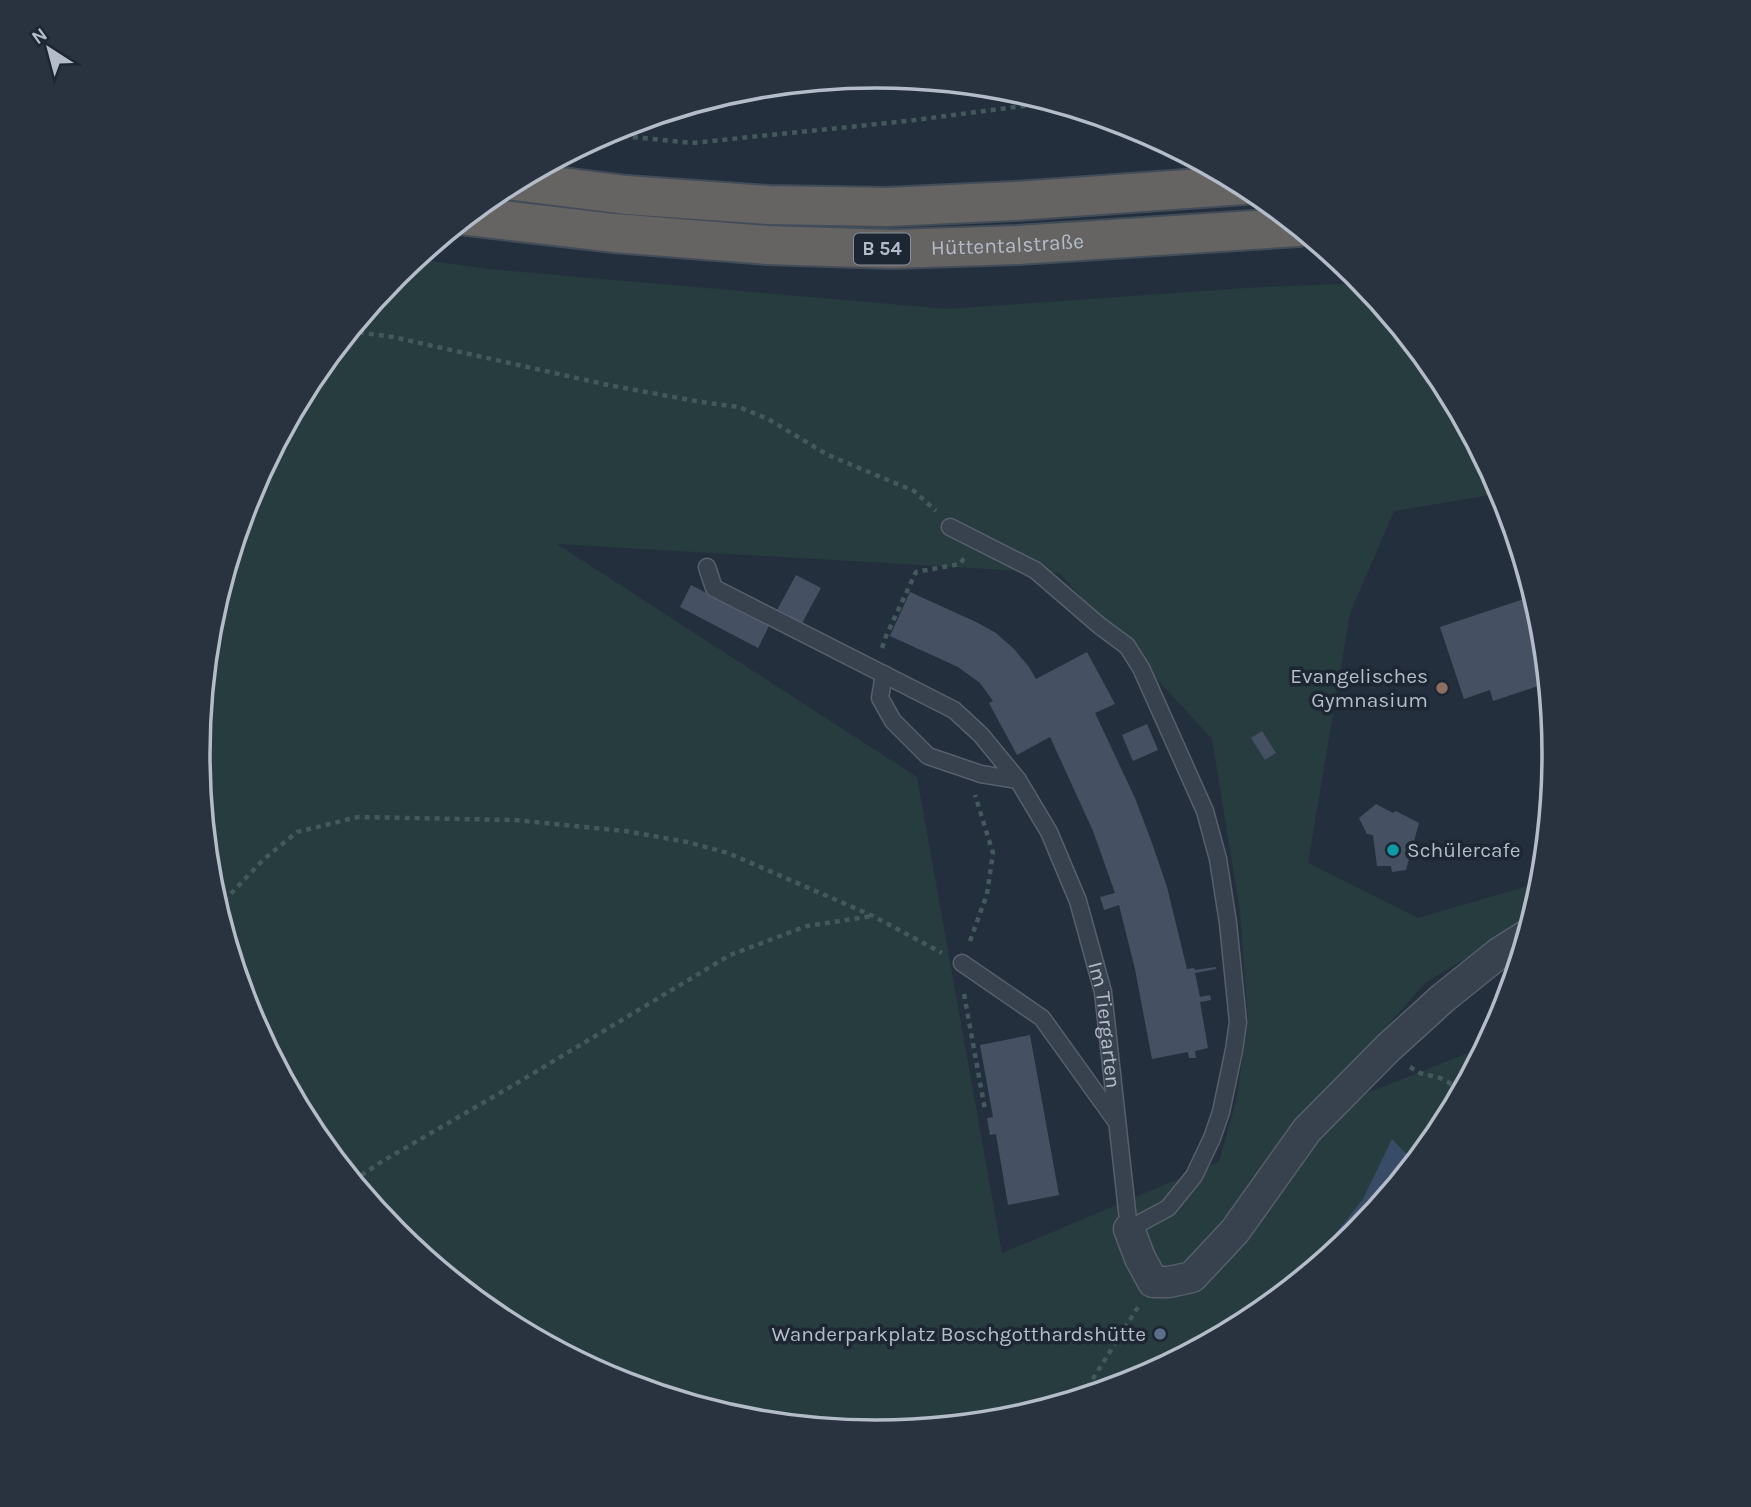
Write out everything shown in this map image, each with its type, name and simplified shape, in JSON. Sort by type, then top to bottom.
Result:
[{"type":"highway","name":"Hüttentalstraße","points":[[532,183],[626,195],[768,205],[887,207],[1224,186]]},
{"type":"highway","name":"Hüttentalstraße","points":[[480,218],[614,233],[766,245],[892,249],[1032,244],[1284,228]]},
{"type":"street","points":[[1153,1282],[1192,1277],[1235,1231],[1307,1130],[1388,1048],[1443,998],[1514,943]]},
{"type":"street","name":"Im Tiergarten","points":[[1129,1229],[1153,1282]]},
{"type":"lane","points":[[950,527],[1035,570],[1127,646],[1141,668],[1205,811],[1219,859],[1238,1021],[1221,1112],[1194,1176],[1168,1208],[1129,1229]]},
{"type":"lane","name":"Im Tiergarten","points":[[707,566],[714,588],[954,710],[981,735],[1018,780],[1049,832],[1078,901],[1103,992],[1129,1229]]},
{"type":"lane","points":[[884,674],[880,698],[893,721],[928,757],[981,774],[1018,780]]},
{"type":"lane","points":[[962,963],[1042,1018],[1117,1123]]},
{"type":"path","points":[[626,136],[692,143],[1028,105]]},
{"type":"path","points":[[360,332],[393,337],[608,385],[739,407],[768,419],[828,454],[914,491],[933,506],[950,527]]},
{"type":"path","points":[[886,636],[916,572],[960,564],[978,541]]},
{"type":"path","points":[[226,899],[264,859],[297,832],[358,817],[514,820],[625,831],[687,842],[728,853],[873,916],[962,963]]},
{"type":"path","points":[[361,1176],[730,954],[807,926],[873,916]]},
{"type":"path","points":[[1388,1048],[1420,1073],[1440,1077],[1453,1084]]},
{"type":"path","points":[[1089,1384],[1153,1282]]},
{"type":"green space","points":[[428,261],[489,269],[947,309],[1347,284],[1376,314],[1429,383],[1473,459],[1489,495],[1394,511],[1350,613],[1308,863],[1418,918],[1528,886],[1519,926],[1425,983],[1309,1116],[1471,1052],[1429,1124],[1376,1193],[1315,1254],[1246,1307],[1170,1351],[1130,1369],[1048,1397],[962,1414],[876,1420],[832,1418],[746,1407],[703,1397],[621,1369],[581,1351],[505,1307],[436,1254],[375,1193],[347,1159],[322,1124],[278,1048],[260,1008],[232,926],[215,840],[211,797],[211,710],[215,667],[232,581],[245,539],[278,459],[299,420],[347,348],[375,314]],"holes":[[[557,544],[1059,573],[1212,739],[1240,912],[1248,1021],[1236,1101],[1219,1162],[1002,1253],[917,777]]]},
{"type":"water","points":[[1392,1139],[1407,1155],[1376,1193],[1333,1236],[1363,1199]]},
{"type":"building","points":[[796,575],[821,588],[801,625],[776,612]]},
{"type":"building","points":[[691,585],[769,626],[758,648],[680,607]]},
{"type":"building","points":[[910,592],[996,633],[1014,649],[1036,679],[1087,652],[1115,704],[1095,713],[1135,798],[1152,843],[1167,887],[1187,969],[1216,967],[1195,973],[1200,997],[1210,995],[1211,1000],[1200,1002],[1208,1048],[1195,1051],[1196,1058],[1189,1058],[1188,1052],[1152,1059],[1135,969],[1119,905],[1104,910],[1100,897],[1115,893],[1093,831],[1050,737],[1017,755],[989,703],[993,701],[980,683],[958,667],[890,636]]},
{"type":"building","points":[[1523,599],[1538,686],[1493,701],[1490,690],[1464,699],[1440,627]]},
{"type":"building","points":[[1147,724],[1158,750],[1133,761],[1122,735]]},
{"type":"building","points":[[1262,731],[1276,753],[1265,760],[1251,738]]},
{"type":"building","name":"Schülercafe","points":[[1376,804],[1419,823],[1406,870],[1392,872],[1391,866],[1377,866],[1373,835],[1367,834],[1359,818]]},
{"type":"building","points":[[1030,1035],[1059,1195],[1008,1205],[996,1134],[990,1135],[987,1118],[993,1117],[980,1045]]},
{"type":"place","name":"Evangelisches Gymnasium","points":[[1442,688]]},
{"type":"place","name":"Schülercafe","points":[[1393,850]]},
{"type":"place","name":"Wanderparkplatz Boschgotthardshütte","points":[[1160,1334]]}]
